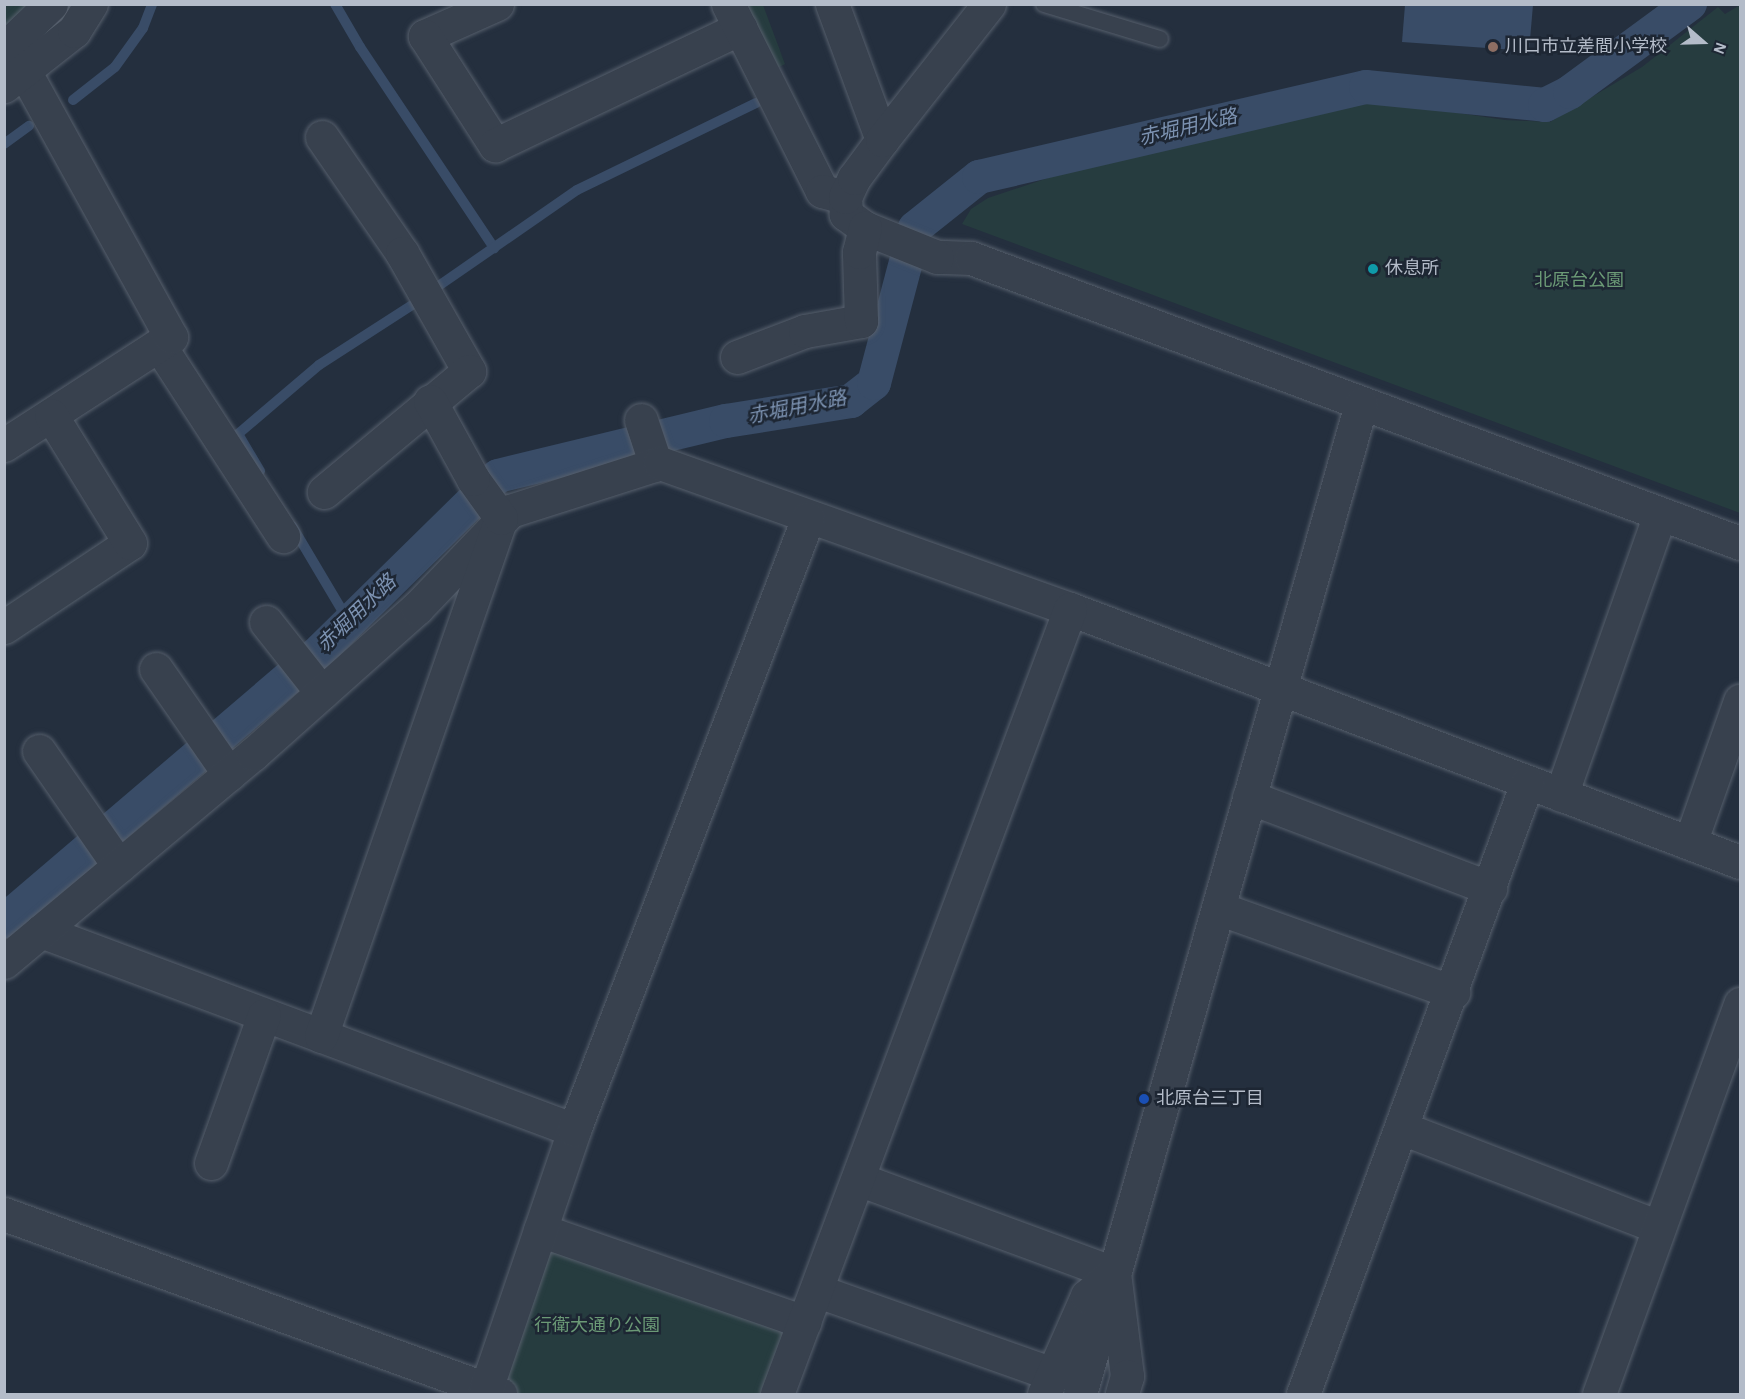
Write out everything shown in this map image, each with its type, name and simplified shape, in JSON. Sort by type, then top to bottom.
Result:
[{"type":"street","points":[[11,69],[51,4]]},
{"type":"street","points":[[11,69],[74,31],[92,4]]},
{"type":"street","points":[[497,4],[425,36],[495,146],[734,16],[822,191],[845,198]]},
{"type":"street","points":[[832,4],[882,140]]},
{"type":"street","points":[[989,4],[854,178],[845,198],[846,214],[877,233],[937,257],[971,258],[1740,543]]},
{"type":"street","points":[[4,445],[171,337],[11,69]]},
{"type":"street","points":[[322,137],[402,253],[469,371],[430,401],[324,492]]},
{"type":"street","points":[[737,357],[805,331],[861,321],[859,252],[877,233]]},
{"type":"street","points":[[159,345],[283,536]]},
{"type":"street","points":[[430,401],[488,499],[510,511],[649,444],[808,518],[1070,609],[1740,862]]},
{"type":"street","points":[[1081,1393],[1361,404]]},
{"type":"street","points":[[4,627],[130,543],[51,415]]},
{"type":"street","points":[[4,962],[41,931],[108,849],[309,675],[417,608],[488,499]]},
{"type":"street","points":[[321,1036],[488,499]]},
{"type":"street","points":[[1561,795],[1660,514]]},
{"type":"street","points":[[4,1214],[493,1392],[540,1230],[574,1130],[808,518]]},
{"type":"street","points":[[777,1395],[818,1291],[1070,609]]},
{"type":"street","points":[[266,622],[309,675]]},
{"type":"street","points":[[156,669],[215,756]]},
{"type":"street","points":[[1690,843],[1740,701]]},
{"type":"street","points":[[39,751],[108,849]]},
{"type":"street","points":[[1303,1395],[1453,992],[1527,783]]},
{"type":"street","points":[[1249,796],[1490,888]]},
{"type":"street","points":[[1218,908],[1453,992]]},
{"type":"street","points":[[41,931],[574,1130]]},
{"type":"street","points":[[1599,1395],[1740,1004]]},
{"type":"street","points":[[212,1163],[264,1015]]},
{"type":"street","points":[[1402,1128],[1659,1227]]},
{"type":"street","points":[[858,1179],[1114,1273]]},
{"type":"street","points":[[540,1230],[804,1322]]},
{"type":"street","points":[[818,1291],[1047,1384],[1087,1296],[1114,1273]]},
{"type":"street","points":[[1114,1273],[1127,1376],[1122,1395]]},
{"type":"lane","points":[[1044,4],[1160,39]]},
{"type":"green space","points":[[5,5],[27,5],[5,35]]},
{"type":"green space","points":[[741,5],[763,5],[785,64],[769,72]]},
{"type":"green space","name":"北原台公園","points":[[1740,5],[1740,513],[962,224],[971,209],[988,198],[1081,167],[1366,99],[1505,120],[1550,122],[1642,67],[1718,7],[1725,14]]},
{"type":"green space","name":"行衛大通り公園","points":[[551,1248],[781,1321],[787,1338],[767,1394],[516,1393],[507,1374]]},
{"type":"water","points":[[1405,5],[1533,5],[1529,51],[1402,42]]},
{"type":"waterway","points":[[73,100],[115,67],[143,28],[152,4]]},
{"type":"waterway","points":[[335,4],[360,47],[494,248]]},
{"type":"waterway","name":"赤堀用水路","points":[[4,921],[321,650],[498,476],[726,421],[851,401],[874,383],[915,228],[979,177],[1366,87],[1545,105],[1570,92],[1690,4]]},
{"type":"waterway","points":[[437,287],[577,190],[756,103]]},
{"type":"waterway","points":[[4,144],[29,126]]},
{"type":"waterway","points":[[260,471],[238,434],[319,365],[412,305]]},
{"type":"waterway","points":[[292,526],[349,622]]},
{"type":"place","name":"川口市立差間小学校","points":[[1493,47]]},
{"type":"place","name":"休息所","points":[[1373,269]]},
{"type":"place","name":"北原台三丁目","points":[[1144,1099]]}]
